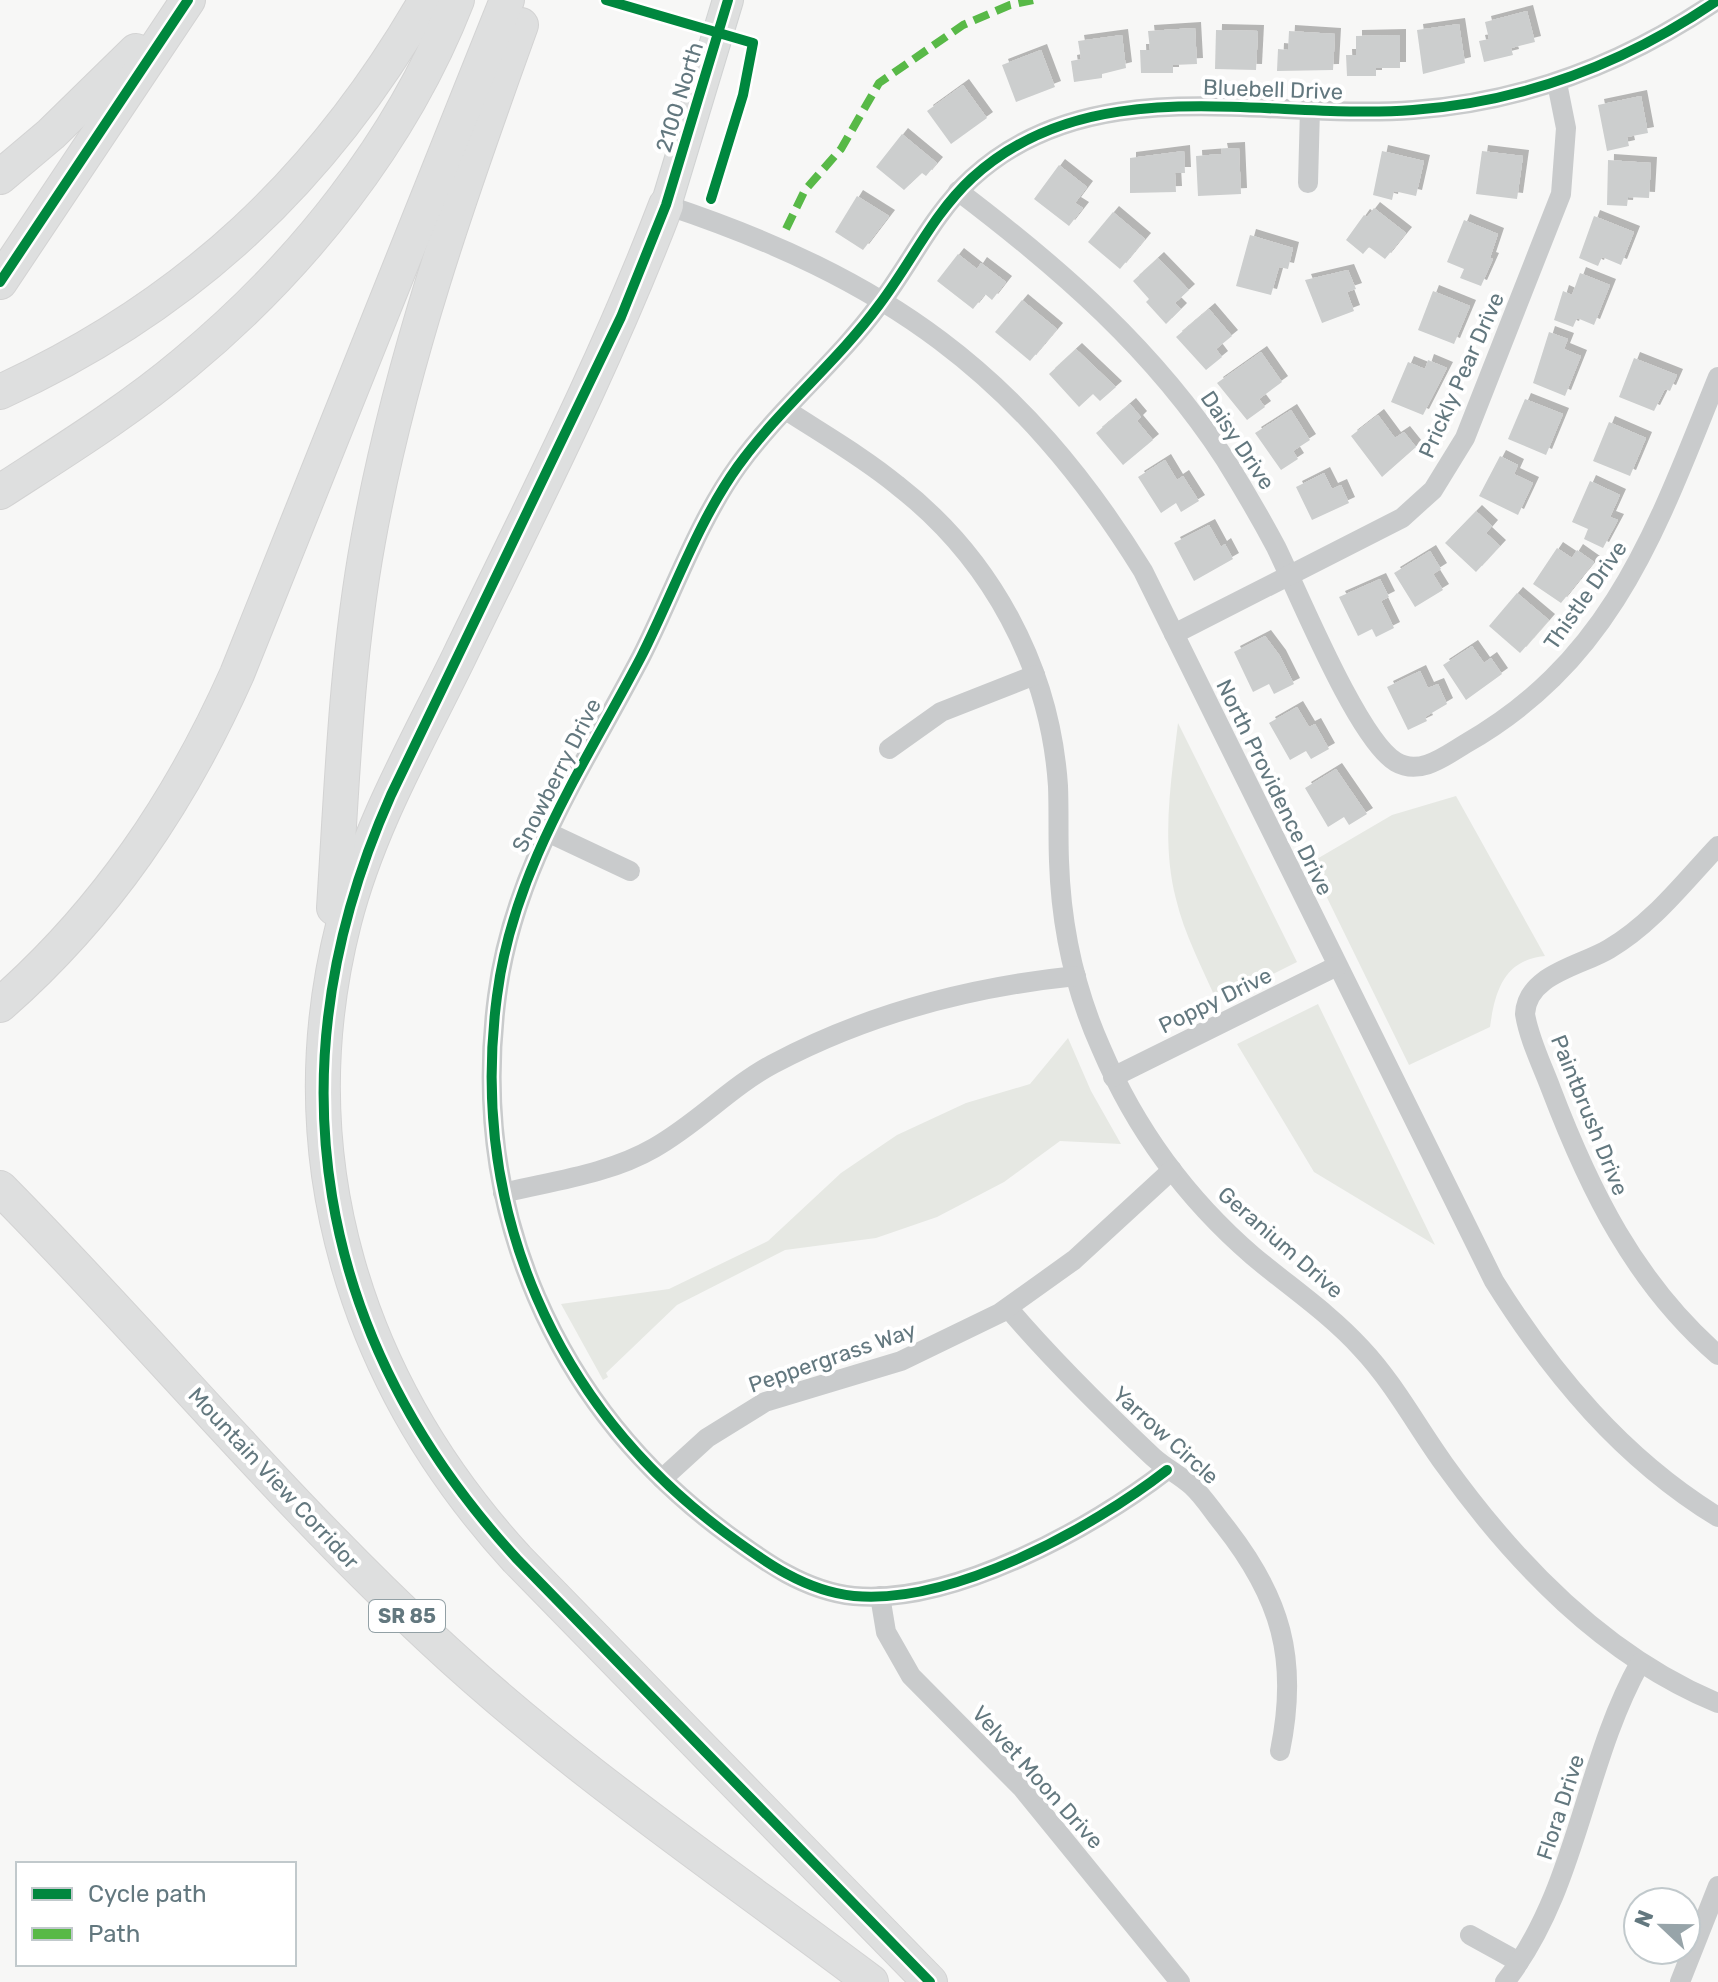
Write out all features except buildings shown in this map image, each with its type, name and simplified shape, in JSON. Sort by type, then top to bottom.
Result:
[{"type":"highway","points":[[0,177],[94,94],[181,0]]},
{"type":"highway","points":[[0,282],[188,0]]},
{"type":"highway","points":[[0,392],[68,359],[140,315],[250,228],[318,158],[349,120],[426,0]]},
{"type":"highway","points":[[0,492],[184,364],[284,270],[324,223],[379,147],[427,65],[457,0]]},
{"type":"highway","points":[[0,1005],[57,952],[111,890],[159,823],[201,750],[237,674],[507,0]]},
{"type":"highway","points":[[530,0],[446,238],[405,373],[379,487],[353,650],[327,1016],[324,1132],[342,1246],[375,1345],[416,1427],[463,1496],[517,1559],[930,1982]]},
{"type":"highway","points":[[327,1016],[345,919],[373,836],[599,367],[666,205]]},
{"type":"highway","name":"Mountain View Corridor","points":[[0,1188],[324,1534],[445,1651],[615,1794],[871,1982]]},
{"type":"main road","name":"2100 North","points":[[666,205],[728,0]]},
{"type":"street","name":"Bluebell Drive","points":[[883,300],[958,191],[1015,146],[1077,120],[1173,107],[1366,112],[1446,107],[1557,83],[1625,55],[1718,0]]},
{"type":"street","name":"Prickly Pear Drive","points":[[1174,634],[1402,518],[1433,490],[1456,456],[1561,194],[1566,128],[1557,83]]},
{"type":"street","points":[[1308,183],[1310,109]]},
{"type":"street","name":"Daisy Drive","points":[[958,191],[1044,257],[1142,351],[1224,458],[1290,577],[1325,652],[1364,722],[1388,756],[1409,767]]},
{"type":"street","name":"North Providence Drive","points":[[666,205],[770,243],[883,300],[984,376],[1047,438],[1121,536],[1174,634],[1480,1256],[1514,1315],[1561,1378],[1610,1431],[1659,1475],[1718,1517]]},
{"type":"street","name":"Snowberry Drive","points":[[883,300],[741,461],[716,500],[640,659],[545,831],[513,917],[497,993],[491,1083],[495,1150],[503,1193],[534,1292],[568,1361],[609,1422],[662,1479],[712,1523],[784,1572],[837,1593],[880,1596],[939,1586],[1039,1549],[1107,1512],[1167,1470]]},
{"type":"street","name":"Thistle Drive","points":[[1409,767],[1433,763],[1504,722],[1547,686],[1587,641],[1629,582],[1652,540],[1718,377]]},
{"type":"street","name":"Geranium Drive","points":[[786,410],[896,484],[949,533],[997,595],[1035,675],[1055,754],[1061,891],[1076,976],[1113,1077],[1142,1129],[1172,1170],[1223,1227],[1325,1312],[1363,1349],[1405,1403],[1464,1490],[1514,1551],[1583,1619],[1640,1663],[1718,1703]]},
{"type":"street","points":[[889,749],[941,712],[1035,675]]},
{"type":"street","points":[[545,831],[630,871]]},
{"type":"street","name":"Paintbrush Drive","points":[[1718,846],[1640,927],[1610,949],[1538,984],[1528,998],[1526,1022],[1579,1160],[1604,1211],[1651,1283],[1718,1355]]},
{"type":"street","name":"Poppy Drive","points":[[1113,1077],[1337,966]]},
{"type":"street","points":[[503,1193],[607,1168],[641,1156],[671,1138],[745,1081],[808,1046],[859,1024],[951,996],[1076,976]]},
{"type":"street","name":"Peppergrass Way","points":[[662,1479],[707,1438],[765,1402],[901,1361],[966,1332],[1008,1308],[1074,1260],[1172,1170]]},
{"type":"street","name":"Yarrow Circle","points":[[1008,1308],[1067,1375],[1167,1470],[1191,1485],[1254,1567],[1274,1606],[1286,1649],[1288,1675],[1280,1751]]},
{"type":"street","name":"Velvet Moon Drive","points":[[880,1596],[886,1632],[911,1676],[1039,1808],[1180,1982]]},
{"type":"street","name":"Flora Drive","points":[[1505,1982],[1561,1884],[1615,1714],[1640,1663]]},
{"type":"street","points":[[1680,1982],[1718,1886]]},
{"type":"street","points":[[1470,1935],[1519,1962]]},
{"type":"shaded area","points":[[1178,723],[1297,962],[1217,1002],[1184,925],[1171,877],[1169,811]]},
{"type":"shaded area","points":[[1456,796],[1545,956],[1520,964],[1504,980],[1495,1001],[1490,1027],[1409,1065],[1310,863],[1392,815]]},
{"type":"shaded area","points":[[1318,1004],[1435,1245],[1314,1172],[1237,1044]]},
{"type":"shaded area","points":[[1068,1038],[1091,1091],[1121,1144],[1060,1141],[1004,1182],[937,1217],[876,1238],[785,1250],[677,1305],[606,1373],[608,1377],[603,1380],[561,1304],[669,1289],[768,1241],[841,1173],[897,1135],[966,1103],[1030,1084]]},
{"type":"marked path","points":[[786,229],[805,190],[841,149],[879,83],[963,25],[1010,5],[1033,0]]},
{"type":"cycle path","points":[[0,282],[188,0]]},
{"type":"cycle path","points":[[606,0],[753,43],[743,95],[711,199]]},
{"type":"cycle path","points":[[728,0],[666,205],[621,317],[391,795],[353,897],[331,999],[324,1099],[332,1197],[356,1292],[395,1385],[448,1474],[517,1559],[930,1982]]},
{"type":"cycle path","points":[[1167,1470],[1100,1516],[1019,1558],[976,1576],[892,1596],[854,1596],[802,1582],[727,1534],[666,1483],[614,1426],[571,1364],[537,1297],[512,1227],[497,1152],[492,1075],[497,996],[505,950],[534,862],[553,820],[641,657],[723,488],[772,424],[863,326],[946,207],[972,178],[1020,144],[1071,122],[1126,111],[1183,106],[1357,112],[1454,106],[1495,98],[1573,76],[1610,60],[1647,43],[1718,0]]}]
